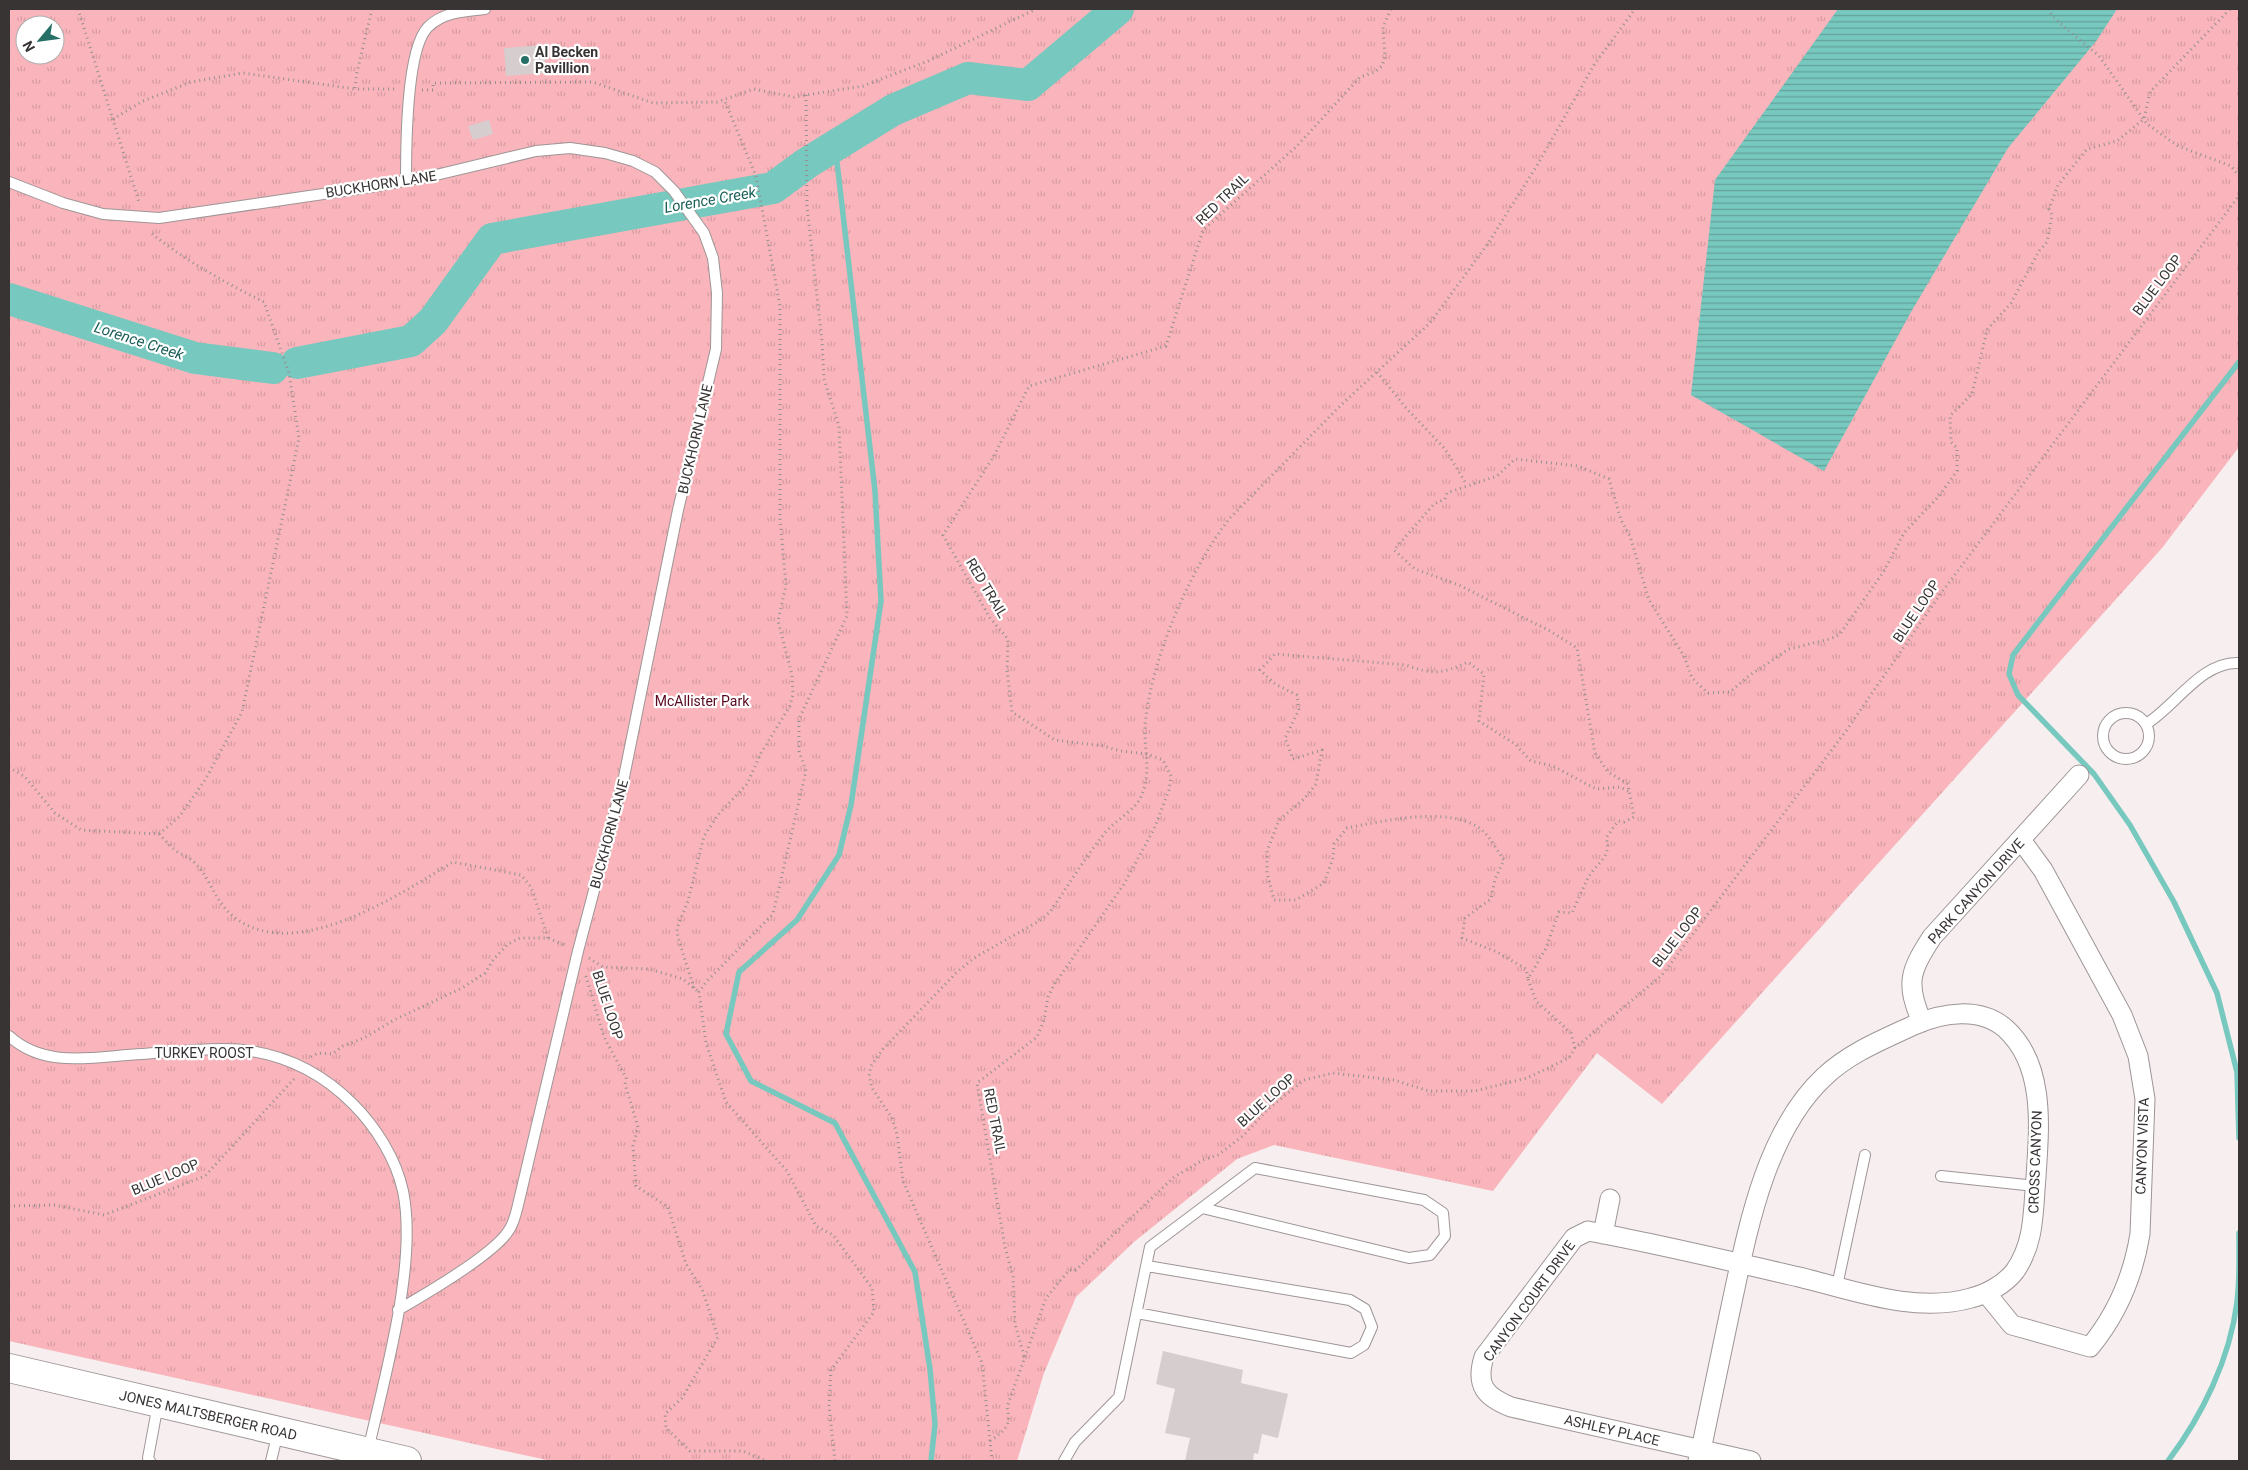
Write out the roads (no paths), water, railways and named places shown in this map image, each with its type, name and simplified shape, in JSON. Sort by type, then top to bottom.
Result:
[{"type":"main road","name":"JONES MALTSBERGER ROAD","points":[[9,1368],[278,1432],[367,1457],[407,1461]]},
{"type":"street","name":"PARK CANYON DRIVE","points":[[1922,1022],[1910,989],[1916,962],[1932,937],[2079,774]]},
{"type":"street","name":"CANYON VISTA","points":[[1986,1293],[2012,1325],[2090,1347],[2111,1319],[2124,1294],[2137,1255],[2140,1234],[2145,1099],[2138,1056],[2117,1006],[2043,870],[2021,840]]},
{"type":"street","name":"CROSS CANYON","points":[[1699,1456],[1740,1264],[1760,1190],[1778,1144],[1799,1105],[1810,1091],[1837,1065],[1872,1044],[1936,1016],[1958,1013],[1985,1017],[2006,1028],[2022,1050],[2032,1075],[2038,1109],[2032,1237],[2014,1272],[2002,1284],[1986,1293],[1943,1304],[1906,1302],[1740,1264]]},
{"type":"street","points":[[1603,1234],[1610,1199]]},
{"type":"street","name":"CANYON COURT DRIVE","points":[[1482,1384],[1480,1371],[1484,1358],[1574,1238],[1588,1231],[1740,1264]]},
{"type":"street","name":"ASHLEY PLACE","points":[[1482,1384],[1493,1399],[1511,1407],[1699,1456],[1751,1461]]},
{"type":"lane","points":[[406,181],[406,120],[419,39],[428,26],[445,16],[485,9]]},
{"type":"lane","name":"BUCKHORN LANE","points":[[9,182],[63,203],[103,214],[159,218],[406,181],[536,151],[570,148],[604,153],[633,161],[655,172],[674,190],[690,211],[704,234],[713,258],[717,293],[716,349],[678,510],[624,777],[578,951],[518,1205],[508,1232],[481,1256],[398,1310]]},
{"type":"lane","points":[[2146,724],[2160,716],[2182,692],[2199,678],[2218,668],[2239,663]]},
{"type":"lane","points":[[2128,713],[2136,715],[2146,724],[2149,738],[2147,747],[2142,754],[2124,760],[2109,752],[2103,734],[2105,726],[2111,719],[2128,713]]},
{"type":"lane","name":"TURKEY ROOST","points":[[9,1036],[32,1052],[66,1059],[198,1051],[250,1050],[284,1059],[314,1073],[342,1093],[364,1114],[394,1164],[403,1191],[405,1226],[405,1260],[398,1310],[367,1457]]},
{"type":"lane","points":[[1837,1286],[1865,1155]]},
{"type":"lane","points":[[1064,1461],[1075,1442],[1119,1397],[1150,1247],[1255,1168],[1424,1200],[1443,1213],[1445,1236],[1430,1255],[1409,1258],[1202,1208]]},
{"type":"lane","points":[[1941,1176],[2035,1186]]},
{"type":"lane","points":[[1137,1313],[1351,1353],[1364,1345],[1372,1327],[1365,1309],[1350,1300],[1147,1266]]},
{"type":"lane","points":[[150,1461],[148,1458],[158,1403]]},
{"type":"lane","points":[[271,1461],[278,1432]]},
{"type":"water","points":[[1838,9],[2117,9],[2097,40],[2008,148],[1911,312],[1824,471],[1691,395],[1715,180]]},
{"type":"waterway","name":"Lorence Creek","points":[[297,363],[411,341],[433,321],[492,239],[773,188],[807,163],[893,110],[968,78],[1028,85],[1118,9]]},
{"type":"waterway","points":[[835,145],[875,491],[881,601],[851,805],[839,855],[797,920],[739,972],[726,1034],[751,1081],[835,1123],[915,1272],[930,1369],[935,1424],[931,1461]]},
{"type":"waterway","name":"Lorence Creek","points":[[9,299],[195,358],[273,368]]},
{"type":"waterway","points":[[2239,362],[2013,655],[2009,674],[2018,695],[2094,774],[2130,825],[2174,902],[2217,993],[2237,1072],[2239,1138]]},
{"type":"waterway","points":[[2168,1461],[2203,1406],[2213,1386],[2228,1345],[2238,1293],[2239,1233]]},
{"type":"place","name":"Al Becken Pavillion","points":[[525,60]]},
{"type":"park label","name":"McAllister Park","points":[[702,701]]}]
